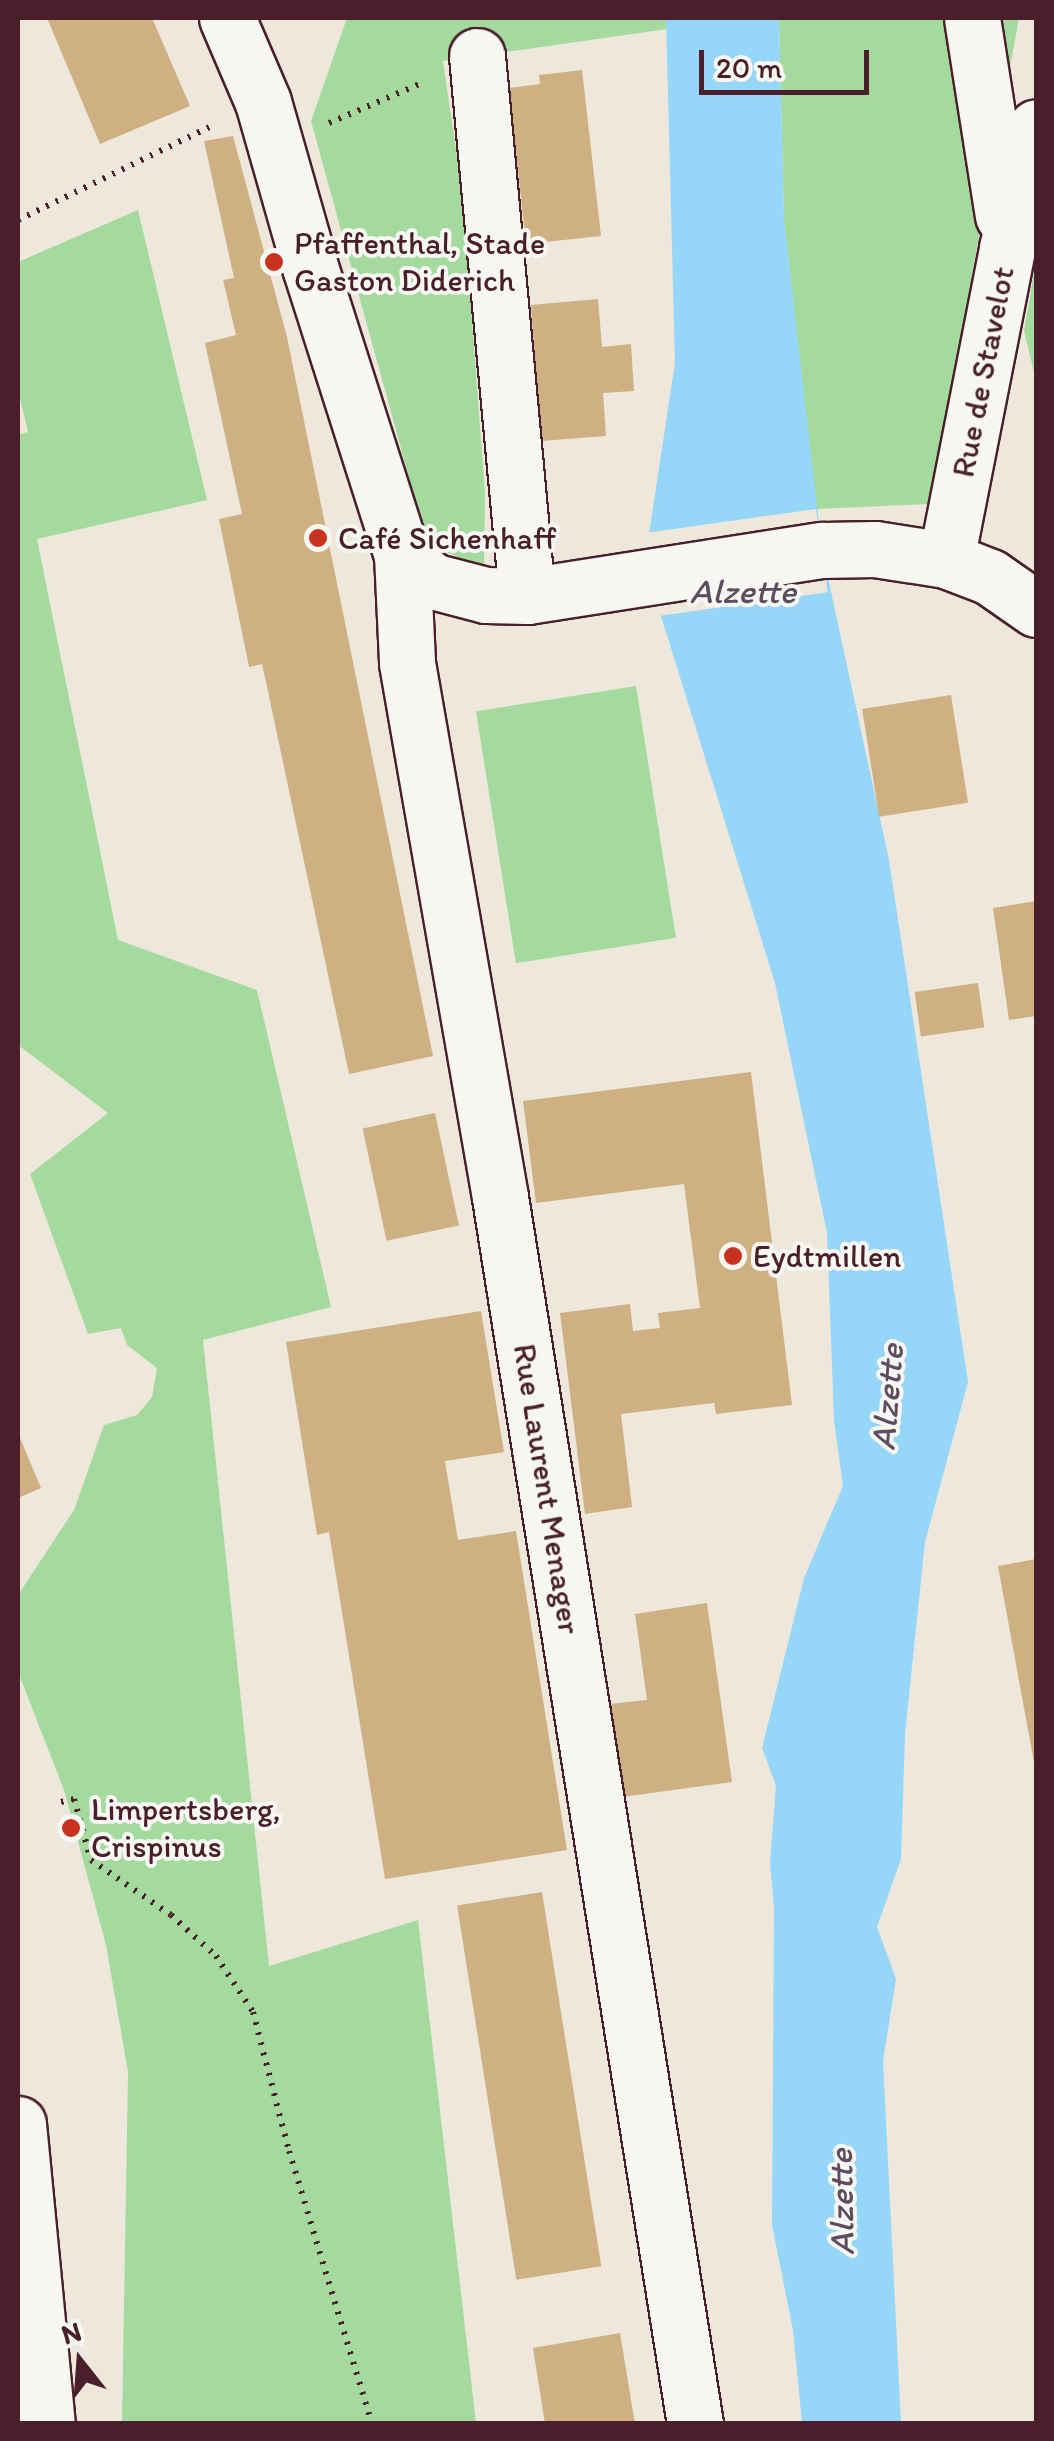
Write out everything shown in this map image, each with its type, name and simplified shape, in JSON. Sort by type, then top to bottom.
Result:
[{"type":"street","name":"Rue Laurent Menager","points":[[227,18],[263,102],[310,267],[402,555],[407,663],[500,1196],[694,2424]]},
{"type":"street","points":[[972,18],[1008,248]]},
{"type":"street","points":[[477,56],[527,596]]},
{"type":"street","name":"Rue de Stavelot","points":[[946,560],[1036,127]]},
{"type":"street","points":[[402,555],[432,582],[486,596],[527,596],[822,550],[875,549],[946,560],[990,577],[1036,609]]},
{"type":"street","points":[[18,2124],[47,2424]]},
{"type":"path","points":[[353,117],[477,56]]},
{"type":"path","points":[[18,220],[216,124]]},
{"type":"path","points":[[61,1802],[74,1799],[91,1860],[171,1914],[216,1956],[253,2012],[289,2151],[372,2424]]},
{"type":"green space","points":[[347,18],[666,18],[667,29],[443,61],[462,190],[485,492],[484,569],[427,543],[311,121]]},
{"type":"green space","points":[[779,18],[1019,18],[930,504],[816,509],[784,220]]},
{"type":"green space","points":[[138,210],[207,500],[37,539],[118,940],[257,990],[331,1307],[203,1340],[269,1966],[418,1920],[476,2423],[122,2423],[128,2072],[106,1945],[64,1790],[18,1672],[18,1595],[74,1510],[104,1425],[137,1415],[152,1397],[157,1368],[127,1345],[121,1328],[88,1334],[30,1174],[108,1113],[18,1045],[18,435],[28,432],[18,390],[18,262]]},
{"type":"green space","points":[[1036,262],[1036,380],[1024,331]]},
{"type":"green space","points":[[636,686],[676,938],[516,963],[476,711]]},
{"type":"water","name":"Alzette","points":[[666,18],[779,18],[784,220],[822,550],[889,860],[968,1382],[925,1542],[905,1734],[901,1859],[877,1927],[896,1979],[883,2061],[901,2423],[802,2423],[793,2330],[772,2225],[774,1908],[770,1863],[776,1786],[762,1748],[804,1578],[843,1486],[834,1421],[827,1233],[775,983],[661,616],[649,534],[675,363]]},
{"type":"pier","points":[[816,509],[828,592],[660,616],[649,533]]},
{"type":"building","points":[[47,18],[152,18],[190,106],[100,144]]},
{"type":"building","points":[[582,70],[601,236],[526,244],[509,88],[540,84],[539,75]]},
{"type":"building","points":[[233,136],[287,337],[433,1056],[349,1074],[262,664],[249,667],[219,519],[242,514],[205,343],[236,335],[223,280],[234,278],[204,141]]},
{"type":"building","points":[[598,299],[602,347],[631,344],[634,391],[603,393],[606,436],[541,441],[531,305]]},
{"type":"building","points":[[951,695],[968,803],[879,817],[862,709]]},
{"type":"building","points":[[1036,901],[1036,1016],[1009,1020],[993,908]]},
{"type":"building","points":[[978,983],[984,1028],[921,1036],[915,992]]},
{"type":"building","name":"Eydtmillen","points":[[751,1072],[792,1405],[716,1414],[714,1403],[621,1414],[632,1507],[585,1514],[560,1313],[630,1304],[633,1331],[660,1328],[658,1313],[700,1308],[684,1184],[536,1203],[523,1101]]},
{"type":"building","points":[[435,1113],[459,1225],[387,1241],[363,1128]]},
{"type":"building","points":[[481,1311],[504,1452],[445,1461],[458,1540],[516,1531],[567,1850],[385,1879],[329,1532],[317,1535],[286,1342]]},
{"type":"building","points":[[18,1433],[41,1488],[18,1498]]},
{"type":"building","points":[[1036,1559],[1036,1768],[1035,1768],[998,1566]]},
{"type":"building","points":[[707,1603],[732,1782],[622,1797],[609,1704],[647,1700],[635,1614]]},
{"type":"building","points":[[542,1892],[601,2266],[516,2280],[457,1905]]},
{"type":"building","points":[[620,2333],[635,2424],[545,2424],[533,2348]]},
{"type":"place","name":"Pfaffenthal, Stade Gaston Diderich","points":[[274,262]]},
{"type":"place","name":"Café Sichenhaff","points":[[318,538]]},
{"type":"place","name":"Eydtmillen","points":[[733,1256]]},
{"type":"place","name":"Limpertsberg, Crispinus","points":[[71,1828]]}]
